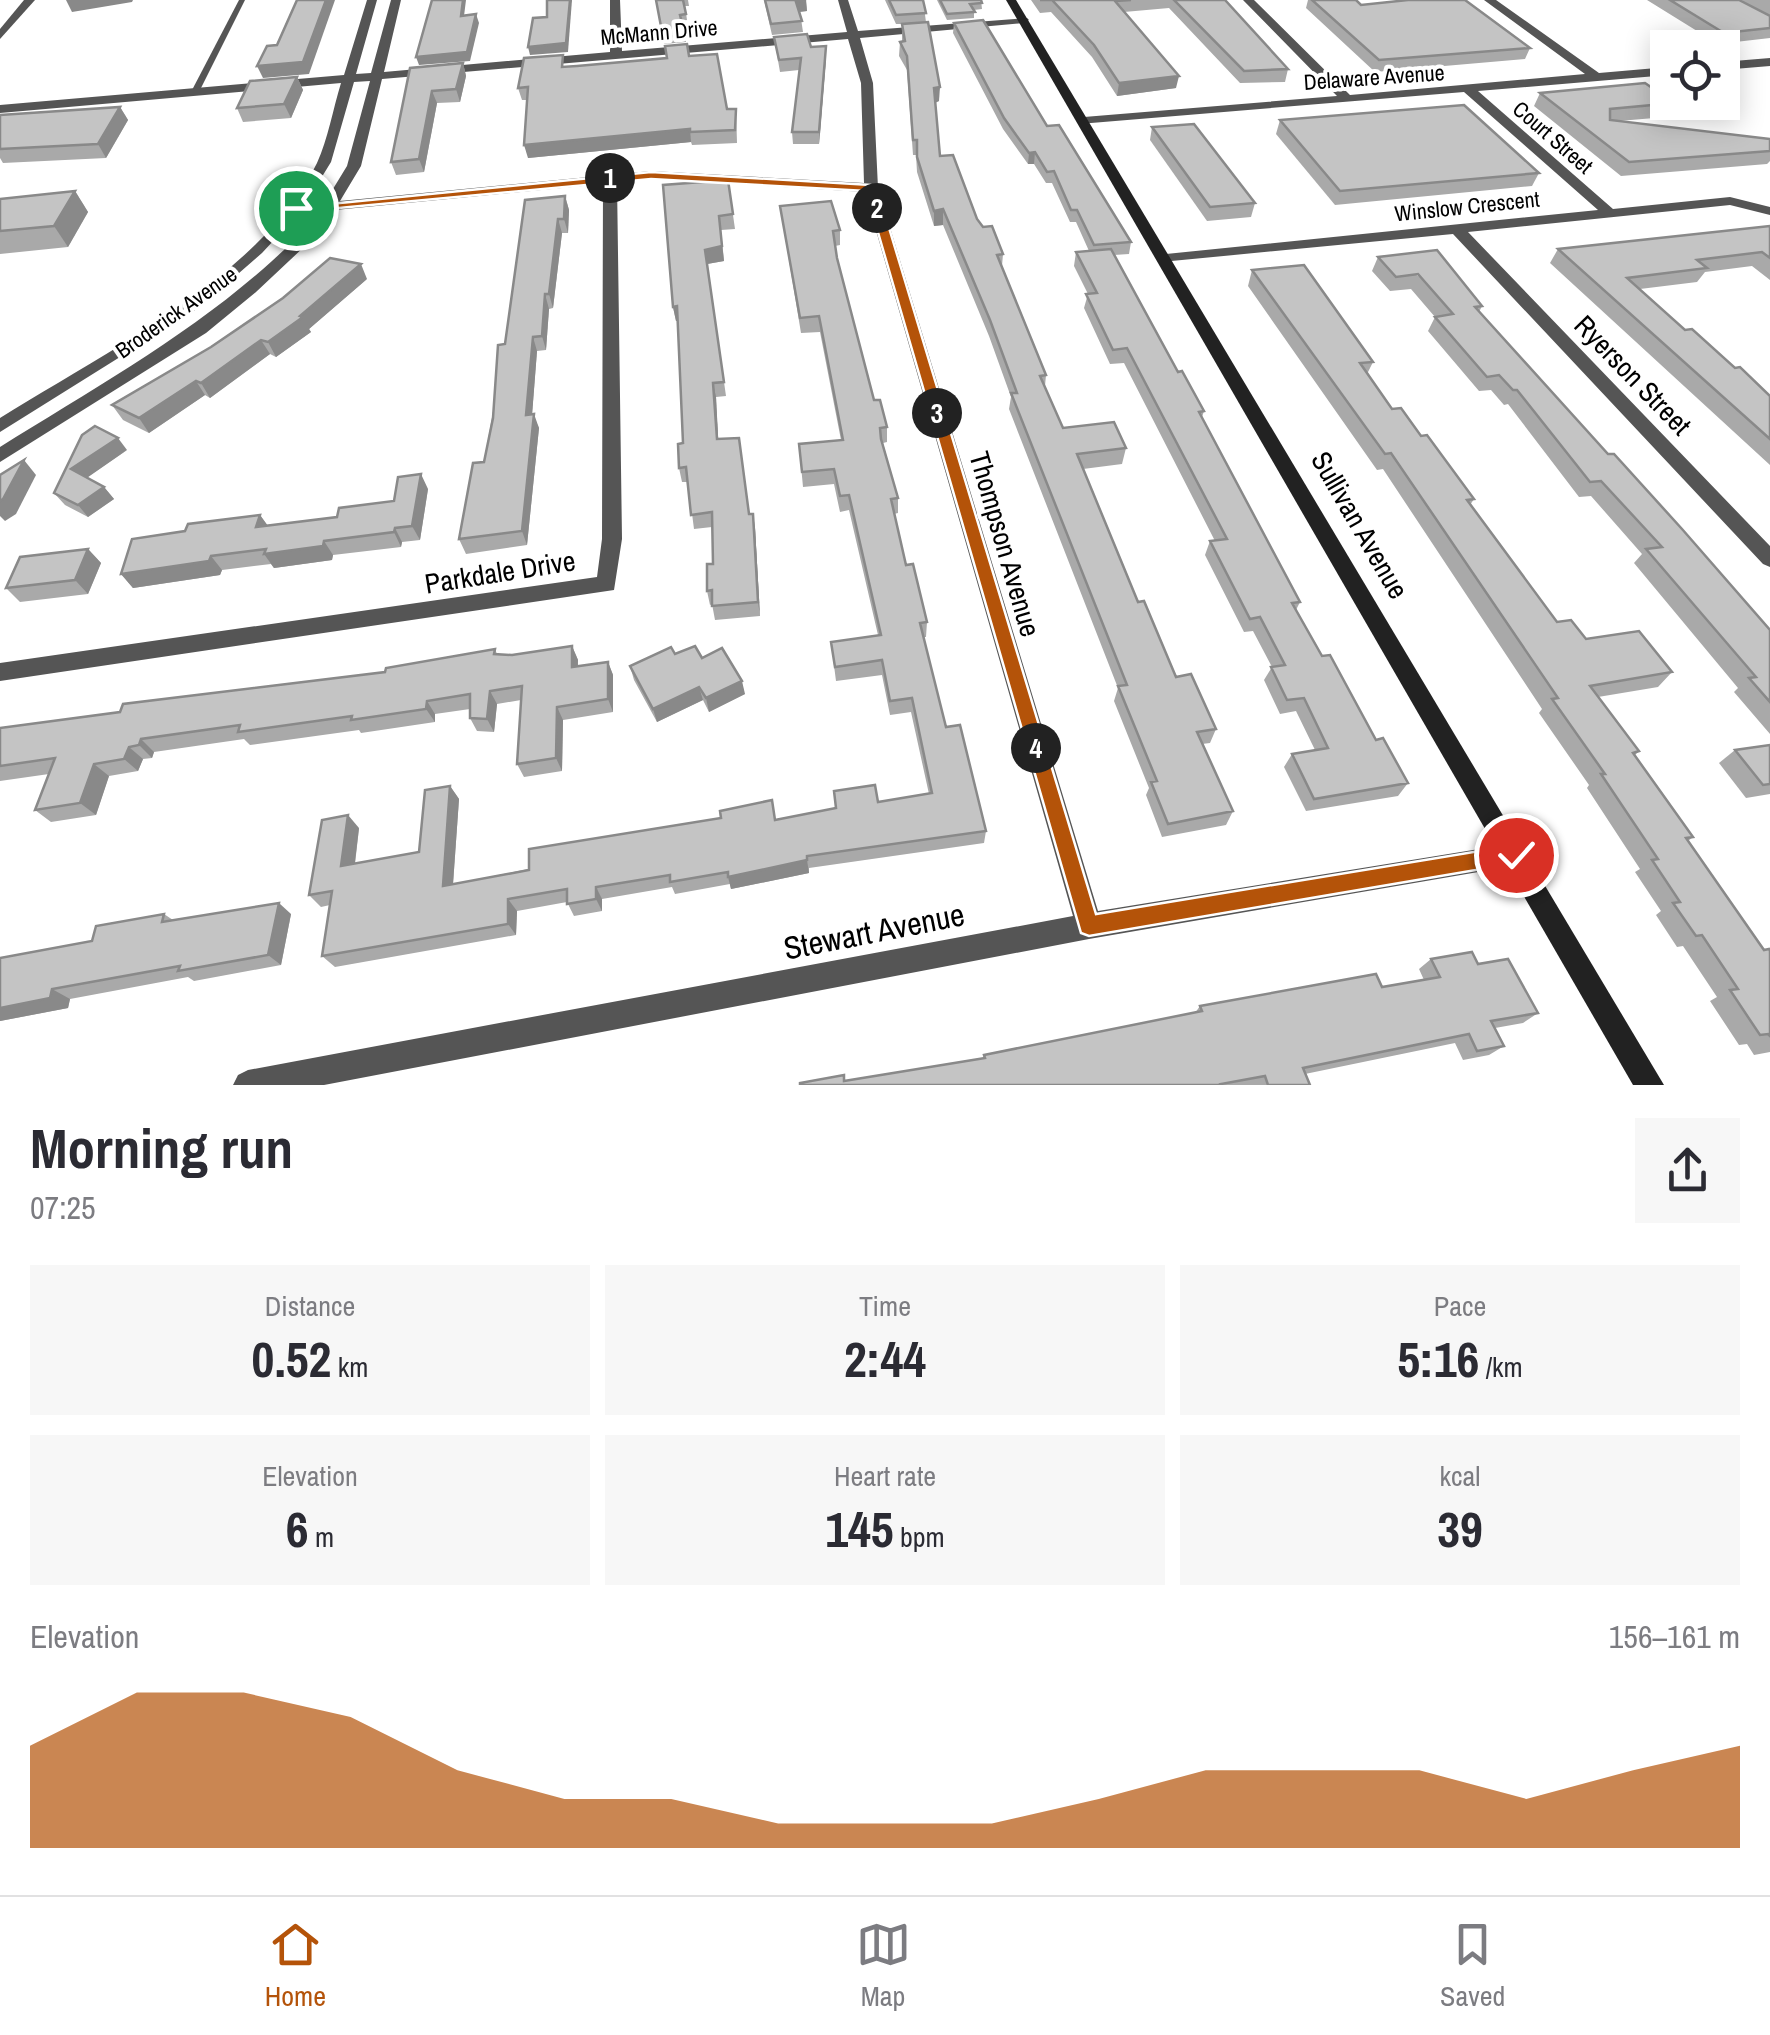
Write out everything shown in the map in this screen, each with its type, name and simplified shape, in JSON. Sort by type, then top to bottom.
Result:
[{"type":"street","points":[[0,36],[30,0]]},
{"type":"street","name":"Broderick Avenue","points":[[0,426],[194,304],[257,250],[296,208],[317,180],[372,0]]},
{"type":"street","name":"Broderick Avenue","points":[[0,456],[200,329],[293,251],[331,206],[354,166],[396,0]]},
{"type":"street","points":[[616,0],[616,56]]},
{"type":"street","name":"Thompson Avenue","points":[[842,0],[867,83],[871,188],[1089,926]]},
{"type":"street","name":"Sullivan Avenue","points":[[1011,0],[1649,1085]]},
{"type":"street","points":[[1248,0],[1346,98]]},
{"type":"street","points":[[1489,0],[1596,77]]},
{"type":"street","name":"McMann Drive","points":[[0,109],[1023,20]]},
{"type":"street","points":[[1740,64],[1770,62]]},
{"type":"street","name":"Delaware Avenue","points":[[1084,122],[1650,72]]},
{"type":"street","name":"Court Street","points":[[1469,90],[1611,214]]},
{"type":"street","points":[[296,208],[684,174],[871,188]]},
{"type":"street","name":"Parkdale Drive","points":[[0,672],[607,584],[612,539],[610,178]]},
{"type":"street","name":"Winslow Crescent","points":[[1166,259],[1730,201],[1770,211]]},
{"type":"street","name":"Ryerson Street","points":[[1457,230],[1770,559]]},
{"type":"street","name":"Stewart Avenue","points":[[248,1085],[1089,926],[1516,855]]},
{"type":"lane","points":[[194,92],[242,0]]},
{"type":"building","points":[[297,0],[326,0],[303,62],[257,66],[267,46],[277,45]]},
{"type":"building","points":[[432,0],[463,0],[461,16],[476,14],[467,52],[416,57]]},
{"type":"building","points":[[547,0],[570,0],[566,43],[528,47],[533,18],[547,17]]},
{"type":"building","points":[[656,0],[683,0],[686,14],[680,15],[685,35],[663,37]]},
{"type":"building","points":[[765,0],[806,0],[796,2],[802,21],[771,24]]},
{"type":"building","points":[[889,0],[923,0],[926,13],[896,15]]},
{"type":"building","points":[[940,0],[982,3],[970,4],[975,12],[947,14]]},
{"type":"building","points":[[1052,0],[1131,0],[1115,1],[1179,76],[1119,83],[1094,45]]},
{"type":"building","points":[[1174,0],[1225,0],[1288,69],[1244,71]]},
{"type":"building","points":[[1312,0],[1356,0],[1361,5],[1465,0],[1530,48],[1379,60]]},
{"type":"building","points":[[1670,0],[1739,0],[1770,16],[1770,28],[1719,30]]},
{"type":"building","points":[[983,20],[1047,126],[1059,125],[1131,242],[1094,245],[1077,210],[1071,210],[1054,171],[1047,172],[1035,152],[1029,153],[1004,118],[954,23]]},
{"type":"building","points":[[928,22],[940,87],[934,88],[940,156],[953,155],[977,219],[983,227],[992,226],[1003,254],[997,255],[1046,375],[1040,376],[1063,428],[1114,422],[1126,448],[1077,454],[1138,602],[1144,601],[1176,677],[1191,674],[1216,729],[1197,732],[1233,811],[1168,824],[1151,782],[1157,781],[1118,686],[1127,685],[1011,393],[1017,393],[990,320],[943,209],[934,211],[917,157],[907,56],[900,42],[905,41],[902,24]]},
{"type":"building","points":[[807,34],[811,47],[826,46],[819,132],[792,132],[801,58],[779,60],[774,37]]},
{"type":"building","points":[[687,44],[689,56],[717,54],[727,109],[736,109],[735,130],[690,129],[524,145],[528,87],[518,88],[524,58],[563,55],[562,67],[577,66],[667,58],[665,46]]},
{"type":"building","points":[[463,63],[456,89],[432,91],[419,159],[391,162],[410,68]]},
{"type":"building","points":[[297,77],[284,104],[237,108],[250,81]]},
{"type":"building","points":[[1645,83],[1650,86],[1650,105],[1610,109],[1610,120],[1770,139],[1770,151],[1629,162],[1540,93]]},
{"type":"building","points":[[1464,105],[1539,173],[1340,191],[1280,120]]},
{"type":"building","points":[[120,107],[98,144],[0,149],[0,115]]},
{"type":"building","points":[[1194,124],[1255,203],[1210,207],[1152,127]]},
{"type":"building","points":[[728,180],[733,214],[719,216],[722,246],[705,250],[724,382],[713,383],[717,439],[739,438],[749,514],[753,514],[758,602],[712,606],[712,590],[707,591],[707,564],[713,564],[712,512],[691,515],[686,467],[679,468],[678,444],[683,443],[677,306],[673,307],[663,185]]},
{"type":"building","points":[[75,191],[54,226],[0,231],[0,199]]},
{"type":"building","points":[[565,196],[564,219],[558,219],[549,294],[545,294],[542,336],[533,337],[526,415],[534,414],[522,531],[459,539],[473,463],[484,462],[493,418],[498,345],[505,344],[525,200]]},
{"type":"building","points":[[831,201],[840,230],[833,231],[837,258],[874,400],[880,400],[887,427],[880,428],[881,439],[898,498],[891,499],[906,565],[913,564],[927,622],[920,623],[946,727],[960,725],[986,831],[807,856],[807,860],[728,877],[728,872],[670,882],[670,875],[596,887],[596,899],[567,904],[567,889],[508,899],[508,924],[322,956],[332,891],[309,895],[322,820],[348,815],[341,866],[419,852],[425,790],[450,786],[443,886],[529,870],[529,849],[721,818],[720,811],[772,800],[775,820],[836,808],[834,791],[875,785],[878,802],[932,793],[912,698],[890,701],[882,660],[835,667],[831,642],[881,635],[849,495],[840,496],[834,469],[802,472],[799,444],[843,440],[819,316],[800,318],[780,206]]},
{"type":"building","points":[[1770,226],[1770,258],[1762,252],[1697,260],[1707,268],[1627,278],[1685,330],[1692,329],[1735,368],[1740,367],[1770,396],[1770,439],[1558,249]]},
{"type":"building","points":[[1111,249],[1178,372],[1182,371],[1204,411],[1199,412],[1300,602],[1292,603],[1322,656],[1330,655],[1376,740],[1383,738],[1408,783],[1314,799],[1292,754],[1328,748],[1304,698],[1287,700],[1271,667],[1285,665],[1260,617],[1250,619],[1210,541],[1227,539],[1127,348],[1113,350],[1086,294],[1097,293],[1076,252]]},
{"type":"building","points":[[1437,250],[1482,306],[1475,307],[1608,454],[1614,454],[1770,630],[1770,702],[1749,678],[1756,677],[1646,549],[1662,547],[1601,481],[1590,482],[1517,390],[1499,375],[1487,377],[1435,317],[1453,314],[1418,274],[1396,277],[1378,257]]},
{"type":"building","points":[[330,258],[361,264],[300,316],[303,317],[268,342],[261,340],[201,383],[196,381],[139,418],[112,405],[211,347],[283,298]]},
{"type":"building","points":[[1304,265],[1373,362],[1360,363],[1392,409],[1401,408],[1421,436],[1427,435],[1474,499],[1467,500],[1557,622],[1571,620],[1586,639],[1639,631],[1672,672],[1590,686],[1639,751],[1633,753],[1693,837],[1686,838],[1764,950],[1769,949],[1770,1036],[1760,1035],[1730,990],[1738,989],[1702,935],[1696,936],[1673,903],[1680,902],[1652,860],[1658,859],[1552,699],[1558,698],[1391,453],[1385,454],[1252,270]]},
{"type":"building","points":[[95,426],[118,438],[71,469],[104,487],[78,505],[54,493],[82,435]]},
{"type":"building","points":[[24,460],[3,499],[0,501],[0,475]]},
{"type":"building","points":[[421,474],[412,526],[395,528],[394,532],[264,554],[266,549],[211,556],[209,561],[121,574],[132,539],[185,531],[188,524],[260,515],[256,527],[337,517],[339,508],[394,501],[398,477]]},
{"type":"building","points":[[88,549],[75,580],[6,588],[20,557]]},
{"type":"building","points":[[572,646],[572,667],[608,662],[608,699],[557,707],[556,758],[517,764],[522,686],[490,691],[487,719],[470,718],[470,694],[427,701],[426,709],[351,720],[352,716],[238,732],[240,725],[141,739],[139,745],[129,747],[124,759],[94,764],[80,803],[35,810],[55,758],[0,766],[0,728],[120,712],[123,704],[385,672],[386,668],[495,649],[494,654],[512,655]]},
{"type":"building","points":[[695,646],[702,658],[722,648],[742,681],[706,698],[699,687],[653,709],[630,666],[671,647],[675,654]]},
{"type":"building","points":[[1770,745],[1770,784],[1763,785],[1735,750]]},
{"type":"building","points":[[279,903],[268,955],[52,989],[50,998],[0,1008],[0,958],[92,941],[96,926],[164,914],[162,922]]},
{"type":"building","points":[[1472,952],[1478,964],[1508,959],[1538,1013],[1491,1021],[1504,1046],[1477,1051],[1469,1034],[1303,1068],[1310,1085],[1268,1085],[1265,1076],[1222,1085],[800,1085],[844,1075],[844,1081],[985,1058],[984,1055],[1202,1011],[1200,1006],[1376,974],[1382,987],[1440,977],[1431,959]]},
{"type":"route","points":[[296,208],[651,175],[871,188],[1089,926],[1516,855]]}]
